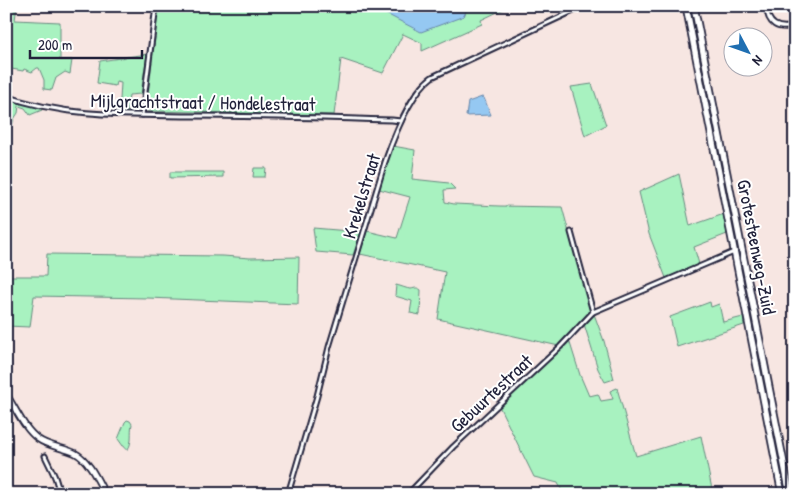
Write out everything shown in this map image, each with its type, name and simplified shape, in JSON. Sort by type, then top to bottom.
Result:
[{"type":"highway","name":"Grotesteenweg-Zuid","points":[[686,6],[782,494]]},
{"type":"highway","name":"Grotesteenweg-Zuid","points":[[694,6],[790,494]]},
{"type":"street","points":[[142,115],[156,6]]},
{"type":"street","name":"Krekelstraat","points":[[288,494],[343,300],[385,162],[401,121],[415,95],[423,83],[432,77],[584,6]]},
{"type":"street","points":[[766,6],[767,13],[774,25],[781,28],[795,26]]},
{"type":"street","name":"Mijlgrachtstraat / Hondelestraat","points":[[6,96],[42,106],[106,115],[401,121]]},
{"type":"street","points":[[571,232],[593,312]]},
{"type":"street","name":"Gebuurtestraat","points":[[408,494],[453,447],[560,347],[593,312],[735,252]]},
{"type":"street","points":[[6,394],[34,436],[44,443],[80,456],[105,494]]},
{"type":"street","points":[[45,456],[56,479],[59,494]]},
{"type":"green space","points":[[6,6],[17,6],[15,20],[60,22],[60,60],[72,60],[70,74],[65,72],[56,78],[52,90],[44,89],[44,80],[39,68],[32,72],[24,69],[23,71],[6,68]]},
{"type":"green space","points":[[159,6],[371,6],[464,16],[468,6],[510,6],[481,20],[482,24],[422,51],[422,43],[403,34],[383,73],[341,59],[334,115],[147,111]]},
{"type":"green space","points":[[147,54],[141,94],[129,95],[127,113],[117,113],[121,83],[116,82],[115,86],[97,83],[100,61]]},
{"type":"green space","points":[[592,84],[606,125],[585,136],[571,87]]},
{"type":"green space","points":[[6,101],[41,108],[42,110],[30,115],[25,108],[19,106],[11,129],[6,128]]},
{"type":"green space","points":[[393,146],[415,150],[412,179],[449,183],[455,189],[444,190],[445,202],[499,206],[562,207],[591,313],[559,346],[438,319],[445,272],[360,254],[367,231],[397,238],[410,197],[379,189]]},
{"type":"green space","points":[[254,168],[266,168],[265,177],[253,177]]},
{"type":"green space","points":[[170,172],[223,172],[223,177],[170,178]]},
{"type":"green space","points":[[679,174],[690,226],[724,214],[727,234],[694,247],[699,264],[666,278],[649,234],[639,192]]},
{"type":"green space","points":[[313,228],[361,232],[353,255],[316,252]]},
{"type":"green space","points":[[47,254],[250,258],[299,257],[298,304],[34,296],[30,327],[6,326],[6,276],[46,276]]},
{"type":"green space","points":[[396,285],[421,290],[420,315],[410,313],[412,301],[395,296]]},
{"type":"green space","points":[[710,302],[711,307],[719,304],[723,322],[743,317],[744,325],[677,347],[670,317]]},
{"type":"green space","points":[[594,314],[604,341],[614,379],[605,382],[598,369],[584,324]]},
{"type":"green space","points":[[569,340],[589,396],[598,394],[601,401],[613,399],[610,391],[617,388],[636,456],[701,436],[713,494],[558,494],[562,491],[558,483],[534,477],[499,406]]},
{"type":"green space","points":[[127,420],[132,424],[131,440],[128,449],[125,449],[125,446],[118,439]]},
{"type":"water","points":[[371,6],[468,6],[464,16],[421,32]]},
{"type":"water","points":[[482,97],[491,115],[466,116],[468,102]]}]
